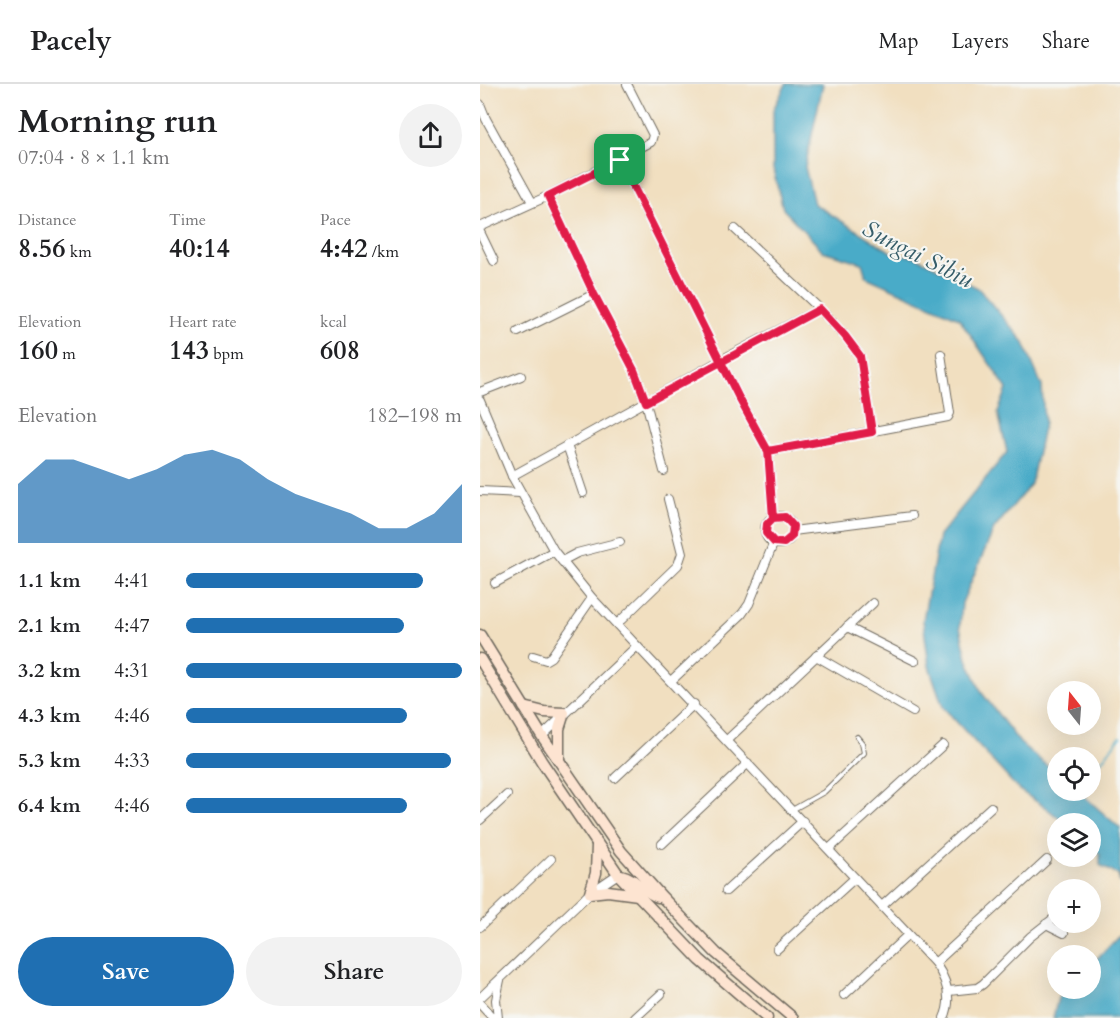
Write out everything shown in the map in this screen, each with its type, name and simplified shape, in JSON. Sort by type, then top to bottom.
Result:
[{"type":"street","points":[[480,227],[620,160],[651,141],[653,137],[627,84]]},
{"type":"street","points":[[480,104],[483,121],[532,202]]},
{"type":"street","points":[[620,160],[768,451],[773,518]]},
{"type":"street","points":[[548,196],[594,294],[634,370],[646,402],[664,471]]},
{"type":"street","points":[[735,229],[820,309],[860,356],[872,432]]},
{"type":"street","points":[[480,232],[494,261]]},
{"type":"street","points":[[518,332],[594,294]]},
{"type":"street","points":[[512,477],[721,360],[820,309]]},
{"type":"street","points":[[768,451],[948,417],[950,413],[941,354]]},
{"type":"street","points":[[480,392],[521,376]]},
{"type":"street","points":[[480,400],[512,477],[554,551],[592,598],[935,963],[943,974],[949,990],[948,1008],[944,1018]]},
{"type":"street","points":[[567,446],[583,493]]},
{"type":"street","points":[[480,491],[520,493]]},
{"type":"street","points":[[617,624],[678,565],[682,554],[668,499]]},
{"type":"street","points":[[780,516],[792,524],[793,531],[786,542],[774,542],[767,536],[766,530],[769,521],[773,518],[780,516]]},
{"type":"street","points":[[793,531],[912,516]]},
{"type":"street","points":[[562,561],[577,553],[620,542]]},
{"type":"street","points":[[671,681],[742,614],[749,604],[774,542]]},
{"type":"street","points":[[495,583],[554,551]]},
{"type":"street","points":[[533,656],[546,660],[551,657],[592,598]]},
{"type":"street","points":[[727,740],[873,603]]},
{"type":"street","points":[[847,627],[915,661]]},
{"type":"street","points":[[480,634],[542,736],[621,850],[662,897],[722,959],[793,1018]]},
{"type":"street","points":[[542,762],[539,748],[542,736],[637,646]]},
{"type":"street","points":[[816,656],[913,712]]},
{"type":"street","points":[[480,660],[542,762],[618,874],[700,960],[767,1018]]},
{"type":"street","points":[[615,778],[694,704]]},
{"type":"street","points":[[524,707],[544,712],[564,713]]},
{"type":"street","points":[[559,760],[559,729],[564,713]]},
{"type":"street","points":[[829,849],[943,746]]},
{"type":"street","points":[[662,844],[748,763]]},
{"type":"street","points":[[480,820],[507,795]]},
{"type":"street","points":[[882,906],[991,807]]},
{"type":"street","points":[[726,891],[803,821]]},
{"type":"street","points":[[590,893],[596,873],[597,845]]},
{"type":"street","points":[[480,927],[551,858]]},
{"type":"street","points":[[935,963],[1047,860]]},
{"type":"street","points":[[480,998],[590,893],[618,874],[630,877],[651,895],[662,897]]},
{"type":"street","points":[[777,949],[855,878]]},
{"type":"street","points":[[590,893],[608,891],[638,895]]},
{"type":"street","points":[[949,990],[977,988],[1046,924]]},
{"type":"street","points":[[844,995],[908,935]]},
{"type":"street","points":[[498,1018],[496,1000],[500,980]]},
{"type":"street","points":[[635,1018],[661,994]]},
{"type":"street","points":[[482,1008],[493,1018]]},
{"type":"lane","points":[[792,810],[824,792],[864,753],[862,743],[856,737]]},
{"type":"water","points":[[786,84],[823,84],[805,167],[814,204],[893,253],[916,257],[978,288],[1023,341],[1042,386],[1044,423],[1031,484],[994,529],[962,603],[960,627],[967,659],[982,693],[1020,743],[1047,766],[1047,801],[1089,801],[1120,828],[1120,883],[1118,875],[1101,866],[1101,813],[1052,813],[1019,790],[943,707],[929,666],[923,620],[939,536],[1007,452],[998,412],[1007,389],[959,318],[866,277],[862,263],[823,251],[783,209],[773,169],[773,110]]},
{"type":"water","points":[[1120,934],[1120,1015],[1118,1018],[1053,1018],[1058,999],[1101,999],[1101,954]]},
{"type":"waterway","points":[[1101,761],[1120,737]]},
{"type":"route","points":[[620,160],[548,196],[594,294],[634,370],[646,402],[721,360],[820,309],[860,356],[872,432],[768,451],[773,518],[785,517],[793,526],[792,536],[784,543],[774,542],[766,533],[767,524],[773,518],[768,451],[739,398],[721,360],[620,160]]},
{"type":"water label","name":"Sungai Sibiu","points":[[918,254]]}]
